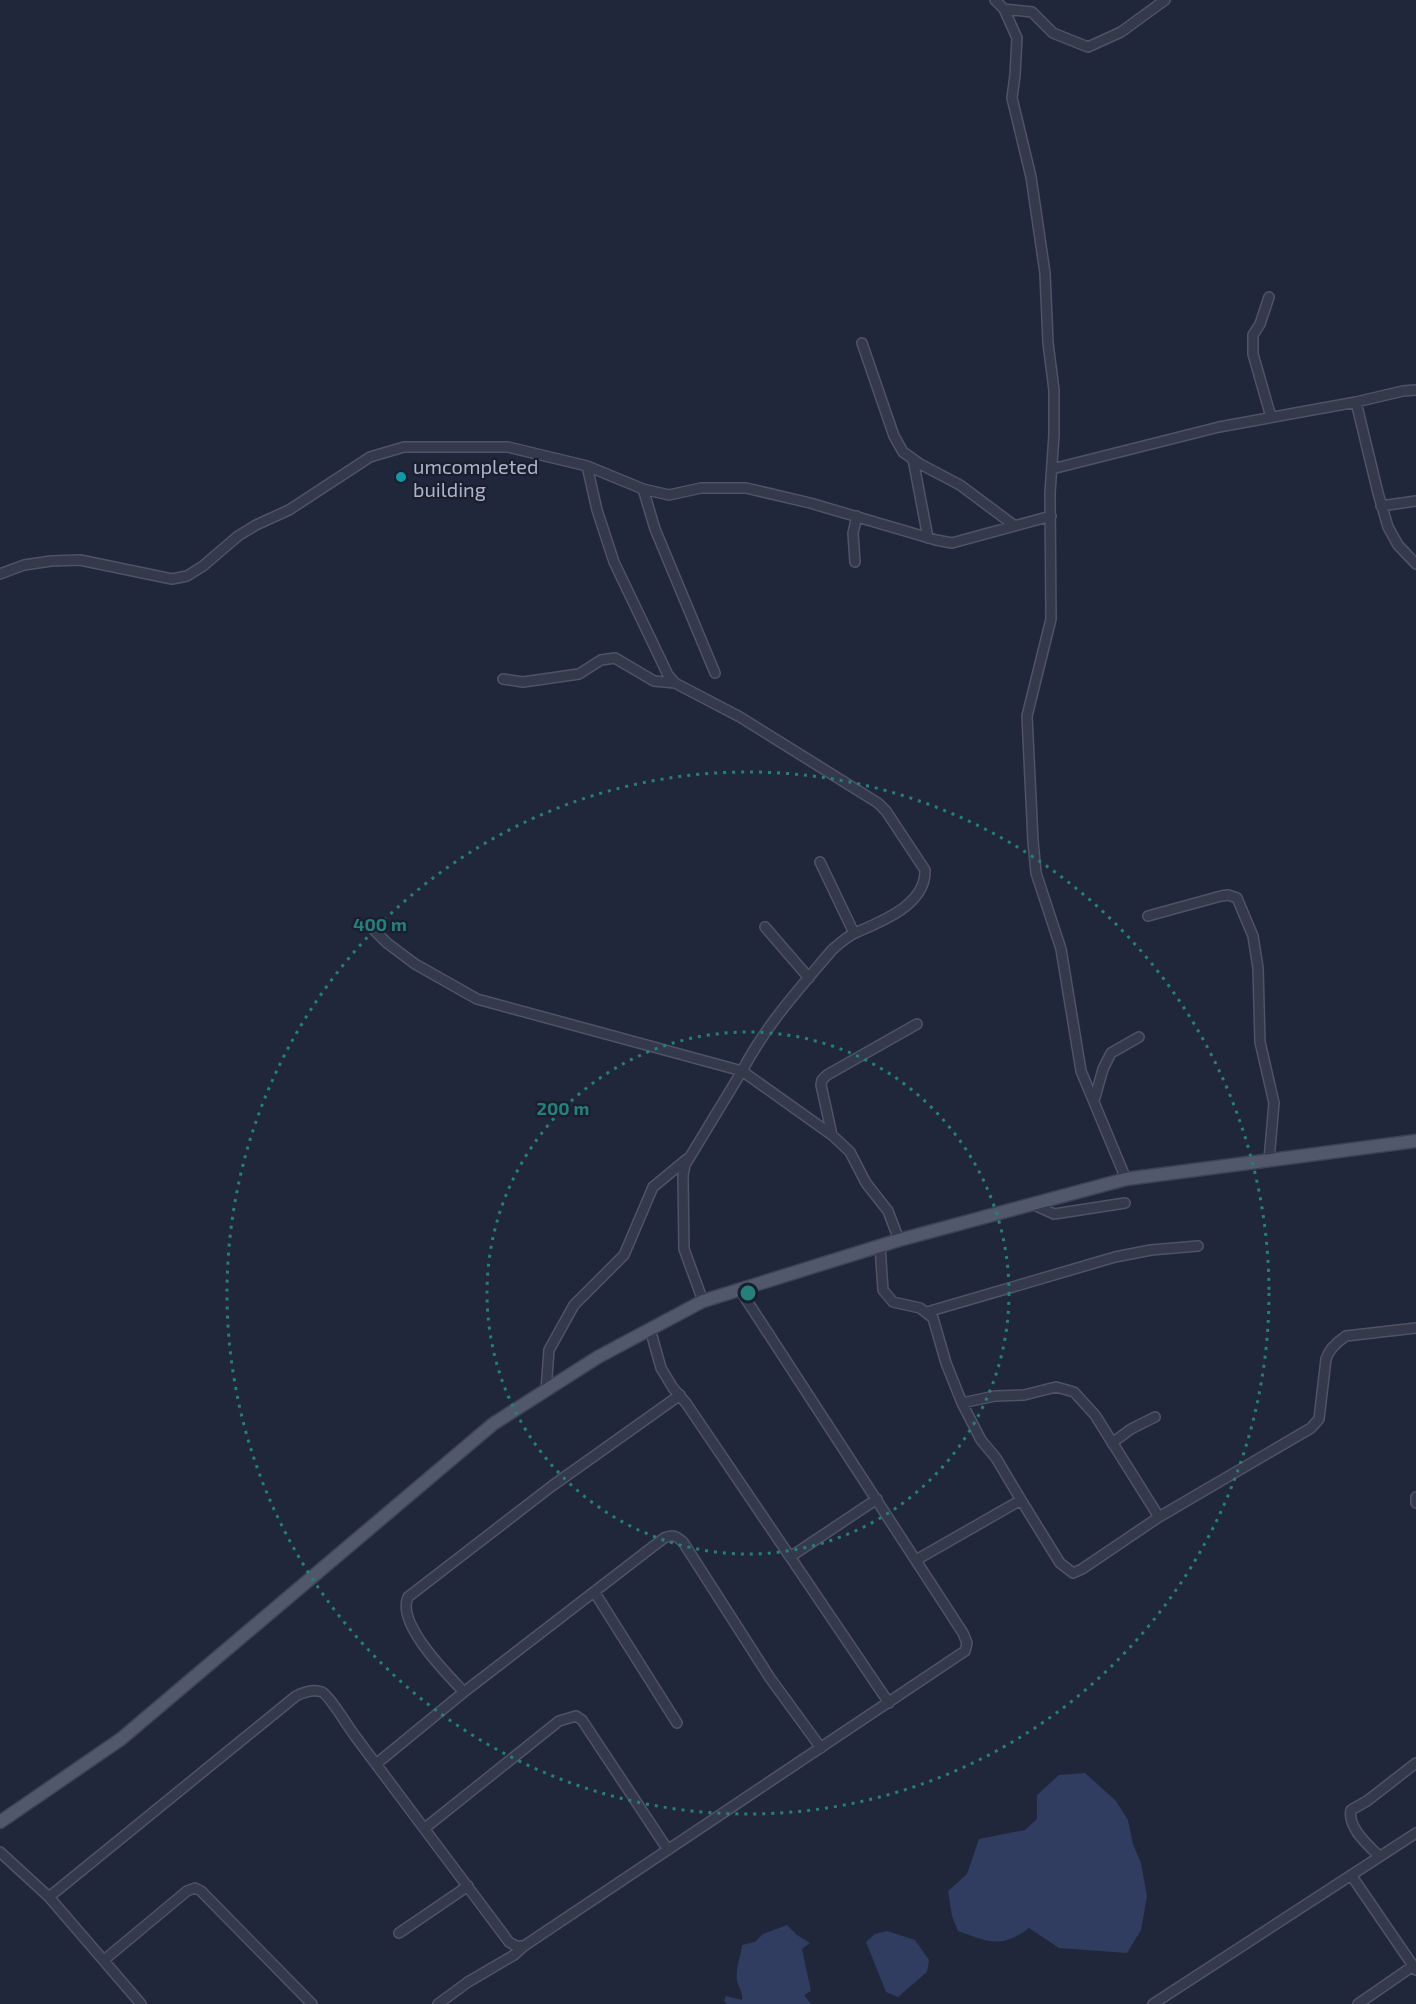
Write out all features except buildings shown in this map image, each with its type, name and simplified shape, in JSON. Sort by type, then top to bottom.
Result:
[{"type":"main road","points":[[0,1822],[120,1739],[493,1424],[598,1357],[703,1301],[899,1240],[1126,1179],[1416,1141]]},
{"type":"street","points":[[995,0],[1004,9],[1017,38],[1012,98],[1030,177],[1045,273],[1048,344],[1054,390],[1051,619],[1027,716],[1036,873],[1061,949],[1081,1071],[1126,1179]]},
{"type":"street","points":[[1004,9],[1032,12],[1053,33],[1088,47],[1121,32],[1165,0]]},
{"type":"street","points":[[1269,297],[1260,324],[1253,335],[1253,354],[1271,417]]},
{"type":"street","points":[[862,343],[894,436],[903,452],[960,485],[1015,526]]},
{"type":"street","points":[[1052,469],[1219,427],[1416,390]]},
{"type":"street","points":[[1356,402],[1388,526],[1398,545],[1416,564]]},
{"type":"street","points":[[0,574],[33,564],[80,560],[172,579],[187,576],[256,525],[289,510],[370,457],[404,447],[508,447],[587,465],[643,489],[669,495],[701,488],[746,488],[810,503],[952,543],[1051,516]]},
{"type":"street","points":[[913,459],[928,538]]},
{"type":"street","points":[[587,465],[597,510],[614,562],[663,667],[675,683]]},
{"type":"street","points":[[643,489],[654,530],[715,673]]},
{"type":"street","points":[[1381,506],[1416,501]]},
{"type":"street","points":[[855,562],[853,533],[857,516]]},
{"type":"street","points":[[503,679],[523,682],[579,674],[601,660],[615,658],[654,681],[675,683],[740,717],[878,803],[919,858],[925,870],[926,880],[906,906],[843,940],[832,950],[756,1043],[742,1071],[689,1157],[683,1175],[683,1237],[688,1260],[703,1301]]},
{"type":"street","points":[[820,862],[855,933]]},
{"type":"street","points":[[1148,916],[1221,896],[1228,895],[1237,898],[1253,936],[1258,968],[1260,1042],[1274,1103],[1269,1160]]},
{"type":"street","points":[[371,927],[387,943],[415,964],[477,999],[742,1071],[832,1135],[856,1160],[866,1183],[888,1211],[899,1240]]},
{"type":"street","points":[[765,927],[809,978]]},
{"type":"street","points":[[832,1135],[821,1085],[822,1080],[917,1024]]},
{"type":"street","points":[[1094,1101],[1103,1069],[1111,1053],[1139,1037]]},
{"type":"street","points":[[546,1390],[549,1350],[574,1305],[624,1254],[653,1187],[689,1157]]},
{"type":"street","points":[[1032,1204],[1054,1214],[1125,1203]]},
{"type":"street","points":[[880,1246],[882,1290],[886,1296],[892,1302],[927,1312],[1115,1257],[1151,1250],[1198,1246]]},
{"type":"street","points":[[438,2004],[965,1651],[967,1643],[963,1633],[740,1290]]},
{"type":"street","points":[[927,1312],[937,1327],[946,1363],[962,1403],[981,1440],[996,1458],[1060,1563],[1073,1573],[1159,1517],[1311,1428],[1319,1419],[1328,1352],[1338,1341],[1346,1336],[1416,1328]]},
{"type":"street","points":[[651,1329],[661,1368],[673,1388],[680,1395],[889,1703]]},
{"type":"street","points":[[962,1403],[995,1396],[1024,1395],[1056,1387],[1074,1392],[1095,1415],[1159,1517]]},
{"type":"street","points":[[464,1692],[442,1670],[408,1620],[405,1604],[408,1597],[552,1486],[680,1395]]},
{"type":"street","points":[[1112,1443],[1131,1429],[1155,1417]]},
{"type":"street","points":[[1416,1497],[1416,1503]]},
{"type":"street","points":[[790,1557],[877,1499]]},
{"type":"street","points":[[916,1560],[1021,1500]]},
{"type":"street","points":[[376,1764],[464,1692],[664,1538],[677,1536],[770,1678],[821,1748]]},
{"type":"street","points":[[594,1593],[677,1723]]},
{"type":"street","points":[[49,1897],[296,1696],[305,1692],[324,1692],[509,1942],[516,1946],[524,1946]]},
{"type":"street","points":[[425,1828],[559,1721],[576,1716],[582,1720],[668,1850]]},
{"type":"street","points":[[1379,1856],[1367,1845],[1352,1823],[1351,1810],[1367,1801],[1416,1763]]},
{"type":"street","points":[[1153,2004],[1416,1833]]},
{"type":"street","points":[[0,1852],[49,1897],[141,2004]]},
{"type":"street","points":[[1351,1875],[1415,1968],[1358,2004]]},
{"type":"street","points":[[399,1933],[468,1886]]},
{"type":"street","points":[[104,1960],[187,1891],[195,1888],[201,1891],[253,1942],[312,2004]]},
{"type":"water","points":[[1085,1773],[1116,1801],[1128,1820],[1133,1844],[1141,1863],[1147,1896],[1141,1930],[1127,1953],[1059,1948],[1029,1928],[1010,1939],[995,1942],[958,1931],[952,1916],[948,1891],[967,1874],[979,1839],[1025,1830],[1037,1819],[1037,1795],[1059,1775]]},
{"type":"water","points":[[787,1925],[810,1943],[802,1949],[811,1991],[804,1995],[811,2004],[727,2004],[724,2001],[726,1996],[742,2000],[737,1981],[737,1968],[742,1945],[755,1942],[763,1934]]},
{"type":"water","points":[[887,1931],[915,1940],[929,1960],[927,1972],[898,1997],[886,1992],[866,1942],[875,1934]]},
{"type":"place","name":"umcompleted building","points":[[401,477]]}]
